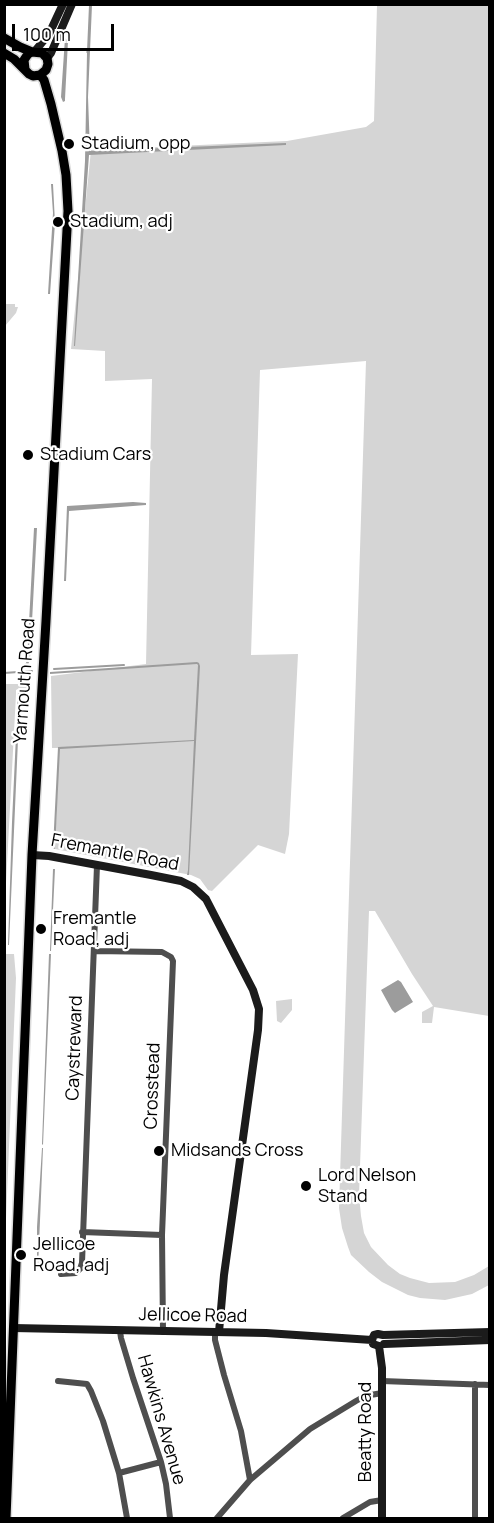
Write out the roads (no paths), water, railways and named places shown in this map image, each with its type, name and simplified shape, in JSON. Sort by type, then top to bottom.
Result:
[{"type":"main road","points":[[4,38],[20,47],[42,53],[47,58],[48,68],[40,75],[33,76],[4,53]]},
{"type":"main road","points":[[25,69],[24,60],[28,54],[33,52]]},
{"type":"main road","name":"Yarmouth Road","points":[[6,1518],[32,855],[68,211],[62,151],[51,104],[44,80],[40,75]]},
{"type":"street","points":[[33,52],[49,34],[63,4]]},
{"type":"street","points":[[47,58],[72,4]]},
{"type":"street","name":"Fremantle Road","points":[[32,855],[49,856],[181,881],[193,887],[206,899],[253,990],[259,1008],[258,1030],[217,1332]]},
{"type":"street","name":"Caystreward","points":[[61,1274],[72,1275],[81,1269],[97,865]]},
{"type":"street","name":"Crosstead","points":[[94,951],[162,952],[173,961],[162,1235],[163,1332]]},
{"type":"street","points":[[82,1232],[162,1235]]},
{"type":"street","name":"Jellicoe Road","points":[[13,1328],[217,1332],[379,1341],[489,1340]]},
{"type":"street","name":"Hawkins Avenue","points":[[120,1331],[161,1462],[170,1518]]},
{"type":"street","points":[[217,1332],[215,1340],[219,1358],[241,1431],[250,1480]]},
{"type":"street","name":"Jellicoe Road","points":[[379,1341],[489,1332]]},
{"type":"street","name":"Beatty Road","points":[[379,1341],[382,1381],[382,1518]]},
{"type":"street","points":[[58,1381],[87,1384],[91,1391],[119,1473],[127,1518]]},
{"type":"street","points":[[382,1381],[489,1385]]},
{"type":"street","points":[[475,1384],[475,1518]]},
{"type":"street","points":[[217,1518],[250,1480],[310,1429],[365,1396],[382,1393]]},
{"type":"street","points":[[119,1473],[161,1462]]},
{"type":"street","points":[[343,1518],[370,1502],[382,1500]]},
{"type":"waterway","points":[[54,669],[124,665]]},
{"type":"waterway","points":[[4,673],[32,671]]},
{"type":"waterway","points":[[4,1052],[4,1059]]},
{"type":"place","name":"Stadium, opp","points":[[69,144]]},
{"type":"place","name":"Stadium, adj","points":[[58,222]]},
{"type":"place","name":"Stadium Cars","points":[[28,455]]},
{"type":"place","name":"Fremantle Road, adj","points":[[41,929]]},
{"type":"place","name":"Midsands Cross","points":[[159,1151]]},
{"type":"place","name":"Lord Nelson Stand","points":[[306,1186]]},
{"type":"place","name":"Jellicoe Road, adj","points":[[21,1255]]}]
